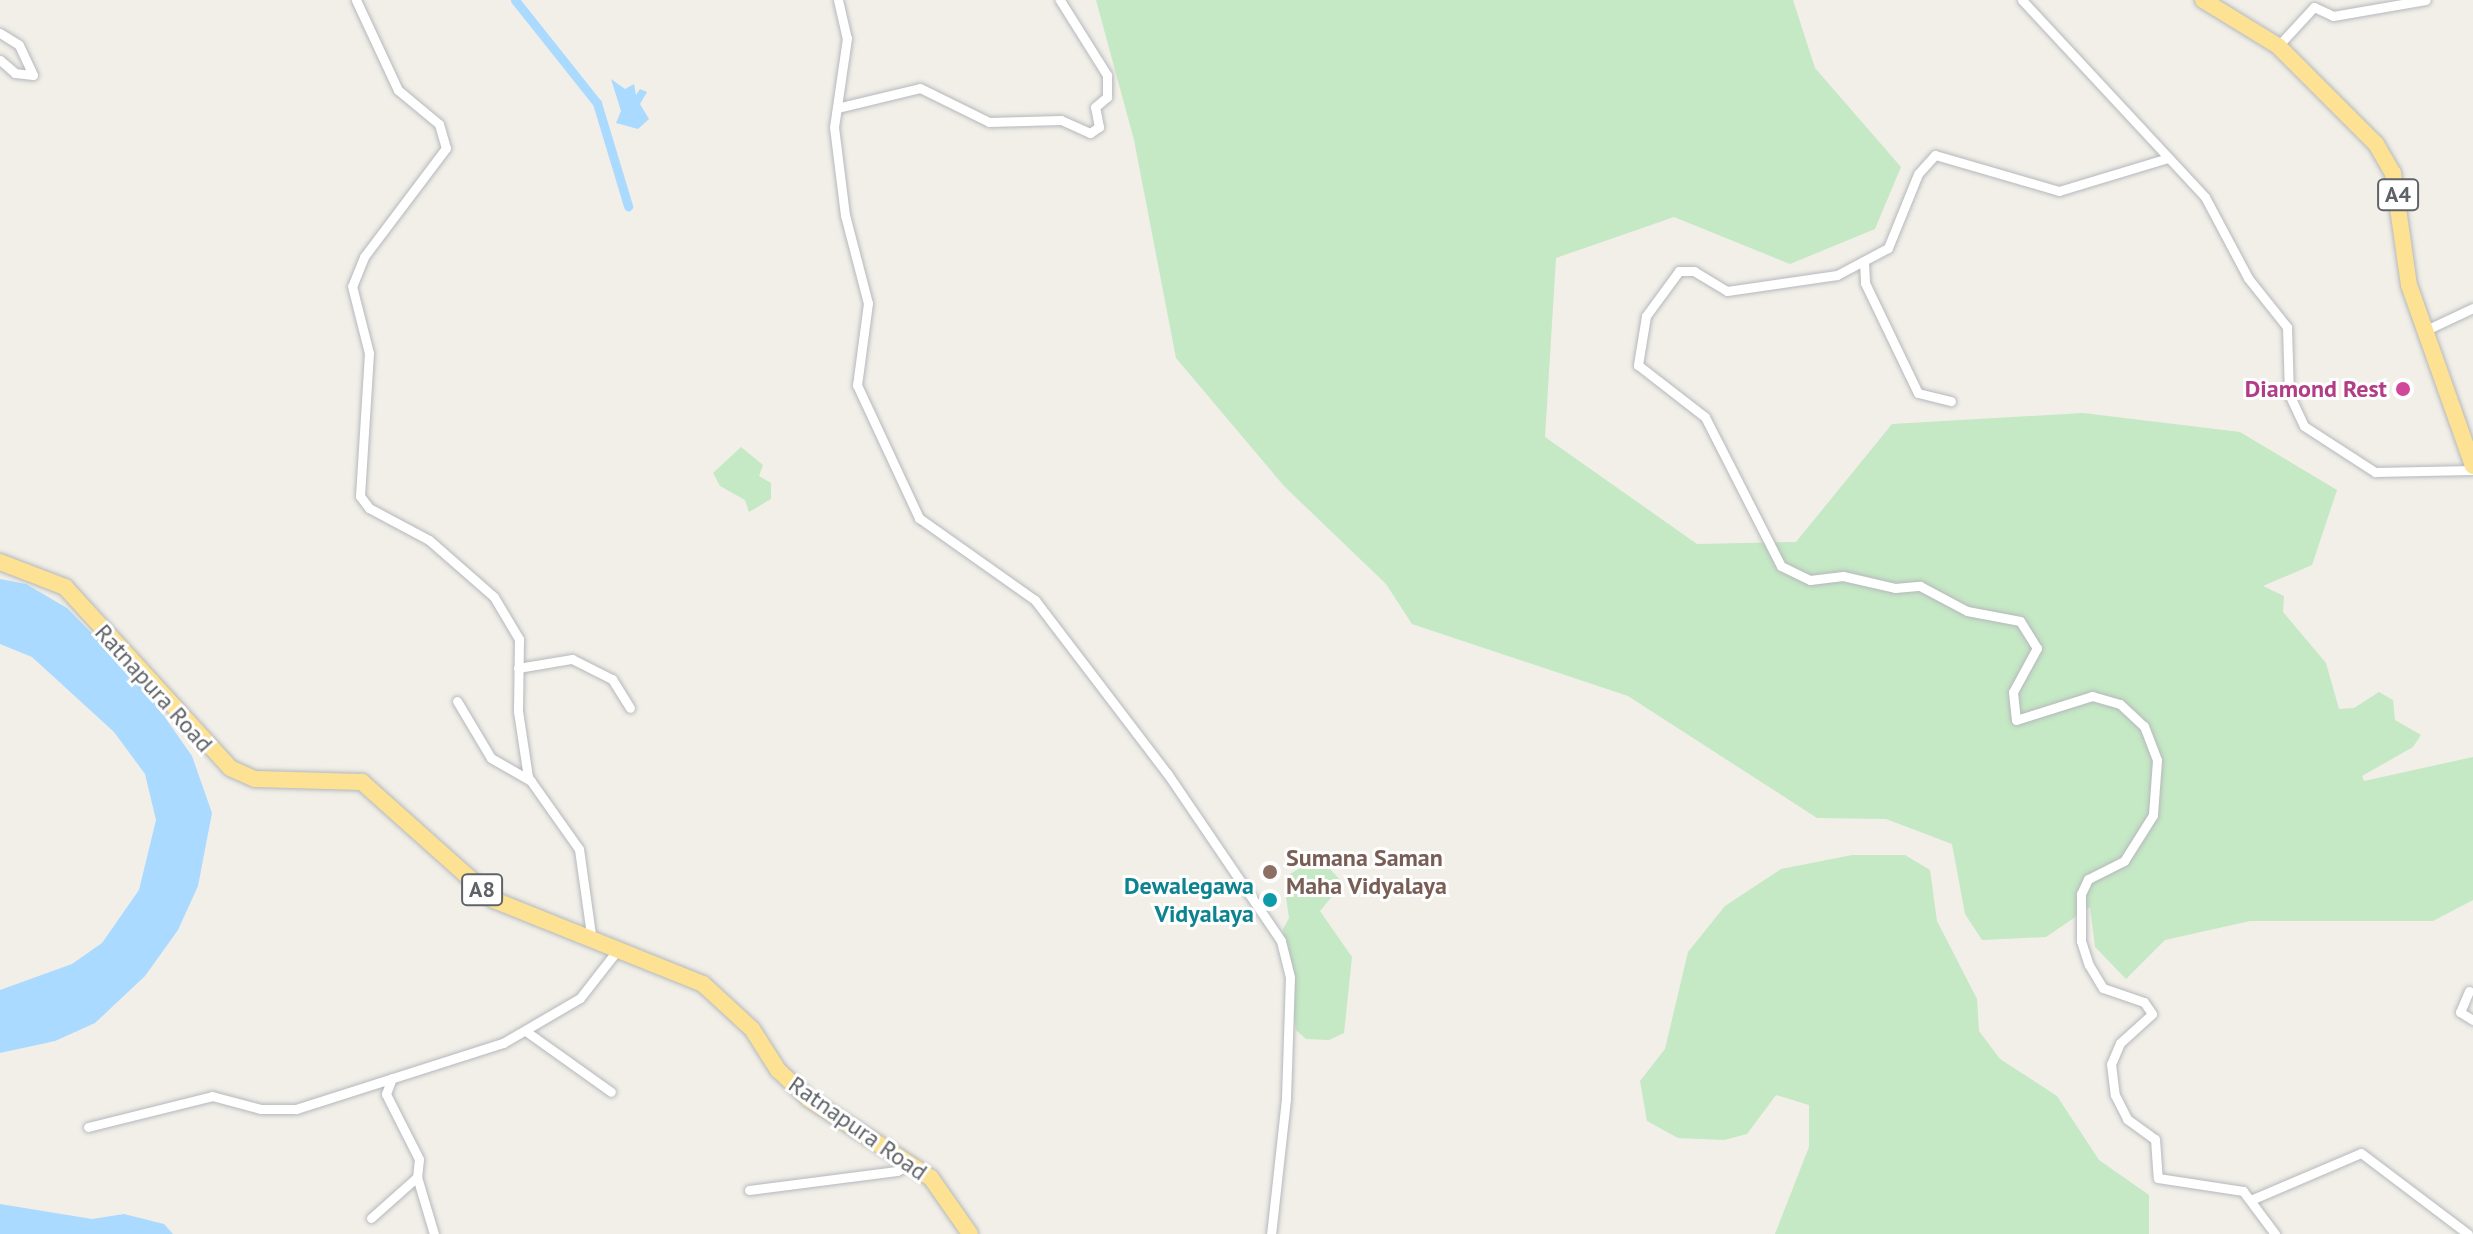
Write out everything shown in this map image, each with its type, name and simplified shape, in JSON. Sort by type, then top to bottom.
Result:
[{"type":"highway","name":"A4","points":[[2203,0],[2278,46],[2376,144],[2393,173],[2409,285],[2473,468]]},
{"type":"highway","name":"Ratnapura Road","points":[[0,562],[65,587],[230,768],[270,781],[362,782],[494,900],[591,934],[703,984],[752,1029],[778,1070],[809,1099],[913,1161],[970,1234]]},
{"type":"street","points":[[356,0],[398,90],[439,124],[446,148],[364,257],[352,286],[369,353],[360,496],[369,508],[429,540],[494,597],[519,639],[518,711],[531,781],[579,849],[591,934]]},
{"type":"street","points":[[838,0],[847,38],[837,108],[845,215],[868,303],[857,385],[919,518],[1035,600],[1167,773],[1281,941],[1290,977],[1287,1084],[1271,1234]]},
{"type":"street","points":[[837,108],[920,88],[989,122],[1061,120],[1090,133],[1099,127],[1095,107],[1107,97],[1107,75],[1060,0]]},
{"type":"street","points":[[2022,0],[2205,197],[2248,278],[2283,319],[2289,394],[2304,426],[2375,472],[2473,468]]},
{"type":"street","points":[[2278,46],[2314,7],[2333,16],[2426,0]]},
{"type":"street","points":[[0,33],[19,45],[33,75],[15,73],[0,60]]},
{"type":"street","points":[[2168,158],[2059,191],[1935,155],[1918,174],[1888,248],[1837,275],[1748,290],[1719,289],[1694,271],[1679,271],[1646,316],[1638,365],[1705,417],[1781,566],[1810,580],[1843,576],[1895,588],[1920,586],[1967,611],[2020,621],[2037,648],[2013,692],[2016,720],[2092,696],[2120,704],[2144,726],[2157,760],[2153,815],[2124,861],[2088,879],[2081,894],[2081,941],[2103,988],[2144,1002],[2152,1014],[2120,1043],[2111,1064],[2121,1109],[2155,1139],[2158,1178],[2203,1188],[2233,1186],[2253,1199],[2275,1234]]},
{"type":"street","points":[[1864,262],[1865,283],[1918,393],[1951,401]]},
{"type":"street","points":[[2424,331],[2473,308]]},
{"type":"street","points":[[518,668],[572,659],[612,679],[630,708]]},
{"type":"street","points":[[457,701],[491,758],[531,781]]},
{"type":"street","points":[[88,1127],[212,1096],[261,1109],[296,1109],[392,1078],[527,1032],[580,998],[620,946]]},
{"type":"street","points":[[2469,991],[2460,1012],[2473,1020]]},
{"type":"street","points":[[527,1032],[611,1092]]},
{"type":"street","points":[[392,1078],[386,1094],[419,1159],[417,1177],[434,1234]]},
{"type":"street","points":[[2253,1199],[2361,1153],[2468,1234]]},
{"type":"street","points":[[749,1190],[897,1171],[913,1161]]},
{"type":"street","points":[[371,1218],[417,1177]]},
{"type":"green space","points":[[1096,0],[1793,0],[1815,68],[1901,167],[1875,229],[1790,264],[1674,217],[1556,258],[1545,437],[1697,544],[1796,542],[1892,424],[2083,413],[2240,432],[2337,490],[2312,565],[2263,586],[2284,596],[2283,612],[2326,663],[2339,709],[2354,708],[2379,692],[2393,700],[2395,720],[2421,735],[2413,747],[2362,776],[2364,781],[2473,757],[2473,900],[2433,921],[2250,921],[2165,940],[2126,979],[2095,947],[2090,907],[2046,937],[1982,940],[1965,914],[1952,844],[1886,819],[1817,818],[1628,696],[1412,624],[1386,584],[1284,486],[1176,358],[1134,140]]},
{"type":"green space","points":[[741,447],[763,465],[759,476],[771,483],[771,499],[749,512],[745,500],[720,486],[713,473]]},
{"type":"green space","points":[[1852,855],[1905,855],[1930,870],[1937,921],[1977,999],[1979,1031],[2000,1059],[2057,1096],[2099,1160],[2149,1195],[2149,1234],[1775,1234],[1809,1147],[1809,1105],[1776,1095],[1747,1134],[1724,1140],[1678,1138],[1647,1121],[1640,1081],[1665,1049],[1688,952],[1725,906],[1781,869]]},
{"type":"green space","points":[[1319,857],[1343,883],[1320,911],[1352,957],[1344,1033],[1329,1040],[1306,1039],[1296,1030],[1283,929],[1289,918],[1285,890],[1290,874]]},
{"type":"water","points":[[611,79],[625,89],[634,84],[636,95],[640,89],[647,92],[640,104],[649,119],[638,129],[616,123],[621,111]]},
{"type":"water","points":[[0,579],[26,584],[67,608],[143,686],[192,756],[212,813],[198,886],[178,930],[145,976],[95,1023],[55,1041],[0,1053],[0,990],[72,964],[102,943],[139,890],[156,820],[145,774],[114,732],[32,657],[0,644]]},
{"type":"water","points":[[0,1204],[92,1219],[124,1214],[164,1224],[173,1234],[0,1234]]},
{"type":"waterway","points":[[515,0],[597,103],[628,206]]},
{"type":"place","name":"Diamond Rest","points":[[2403,389]]},
{"type":"place","name":"Sumana Saman Maha Vidyalaya","points":[[1270,872]]},
{"type":"place","name":"Dewalegawa Vidyalaya","points":[[1270,900]]}]
